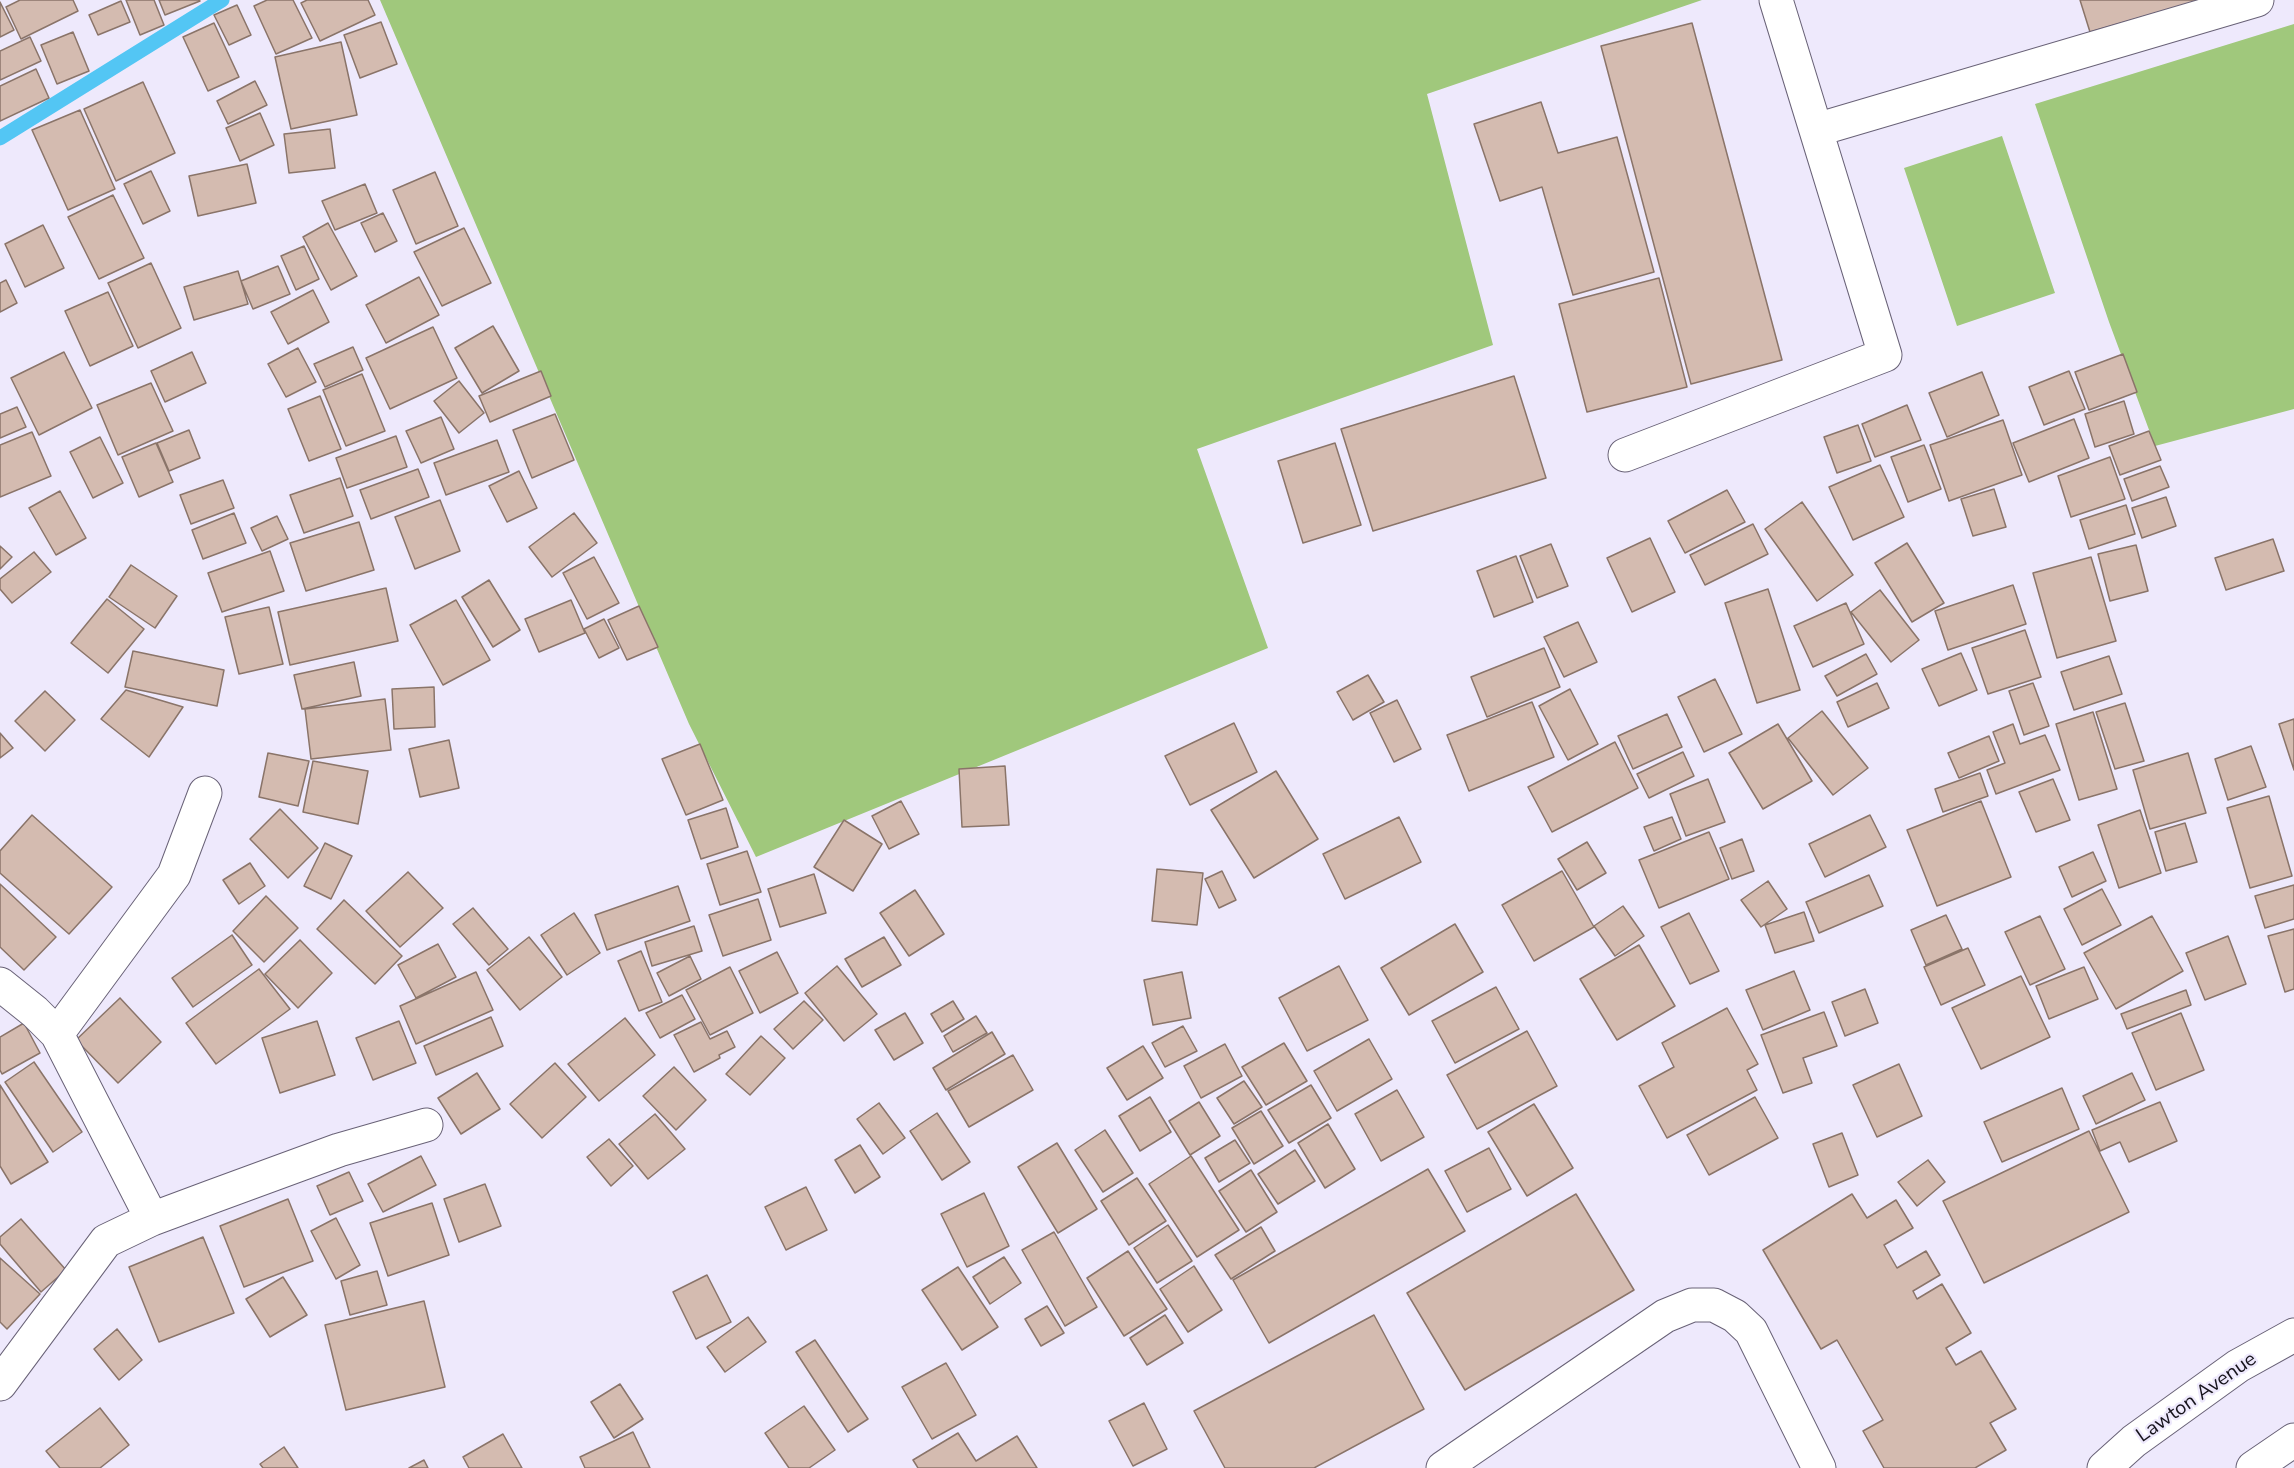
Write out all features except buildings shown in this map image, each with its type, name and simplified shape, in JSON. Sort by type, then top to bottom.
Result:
[{"type":"street","points":[[1625,455],[1885,355],[1776,0]]},
{"type":"street","points":[[1816,130],[2257,0]]},
{"type":"street","points":[[57,1034],[174,875],[205,793]]},
{"type":"street","points":[[0,984],[35,1012],[57,1034],[152,1219]]},
{"type":"street","points":[[0,1384],[106,1241],[152,1219],[339,1150],[426,1125]]},
{"type":"street","points":[[1443,1468],[1665,1316],[1692,1305],[1714,1305],[1735,1316],[1751,1331],[1819,1468]]},
{"type":"street","name":"Lawton Avenue","points":[[2104,1468],[2134,1441],[2238,1366],[2294,1335]]},
{"type":"street","points":[[2253,1468],[2294,1440]]},
{"type":"green space","points":[[380,0],[1702,0],[1427,94],[1493,345],[1197,449],[1268,648],[756,857],[689,724]]},
{"type":"green space","points":[[2294,24],[2294,409],[2155,446],[2109,322],[2035,104]]},
{"type":"green space","points":[[2002,136],[2055,293],[1957,326],[1904,168]]},
{"type":"waterway","points":[[0,138],[222,0]]}]
